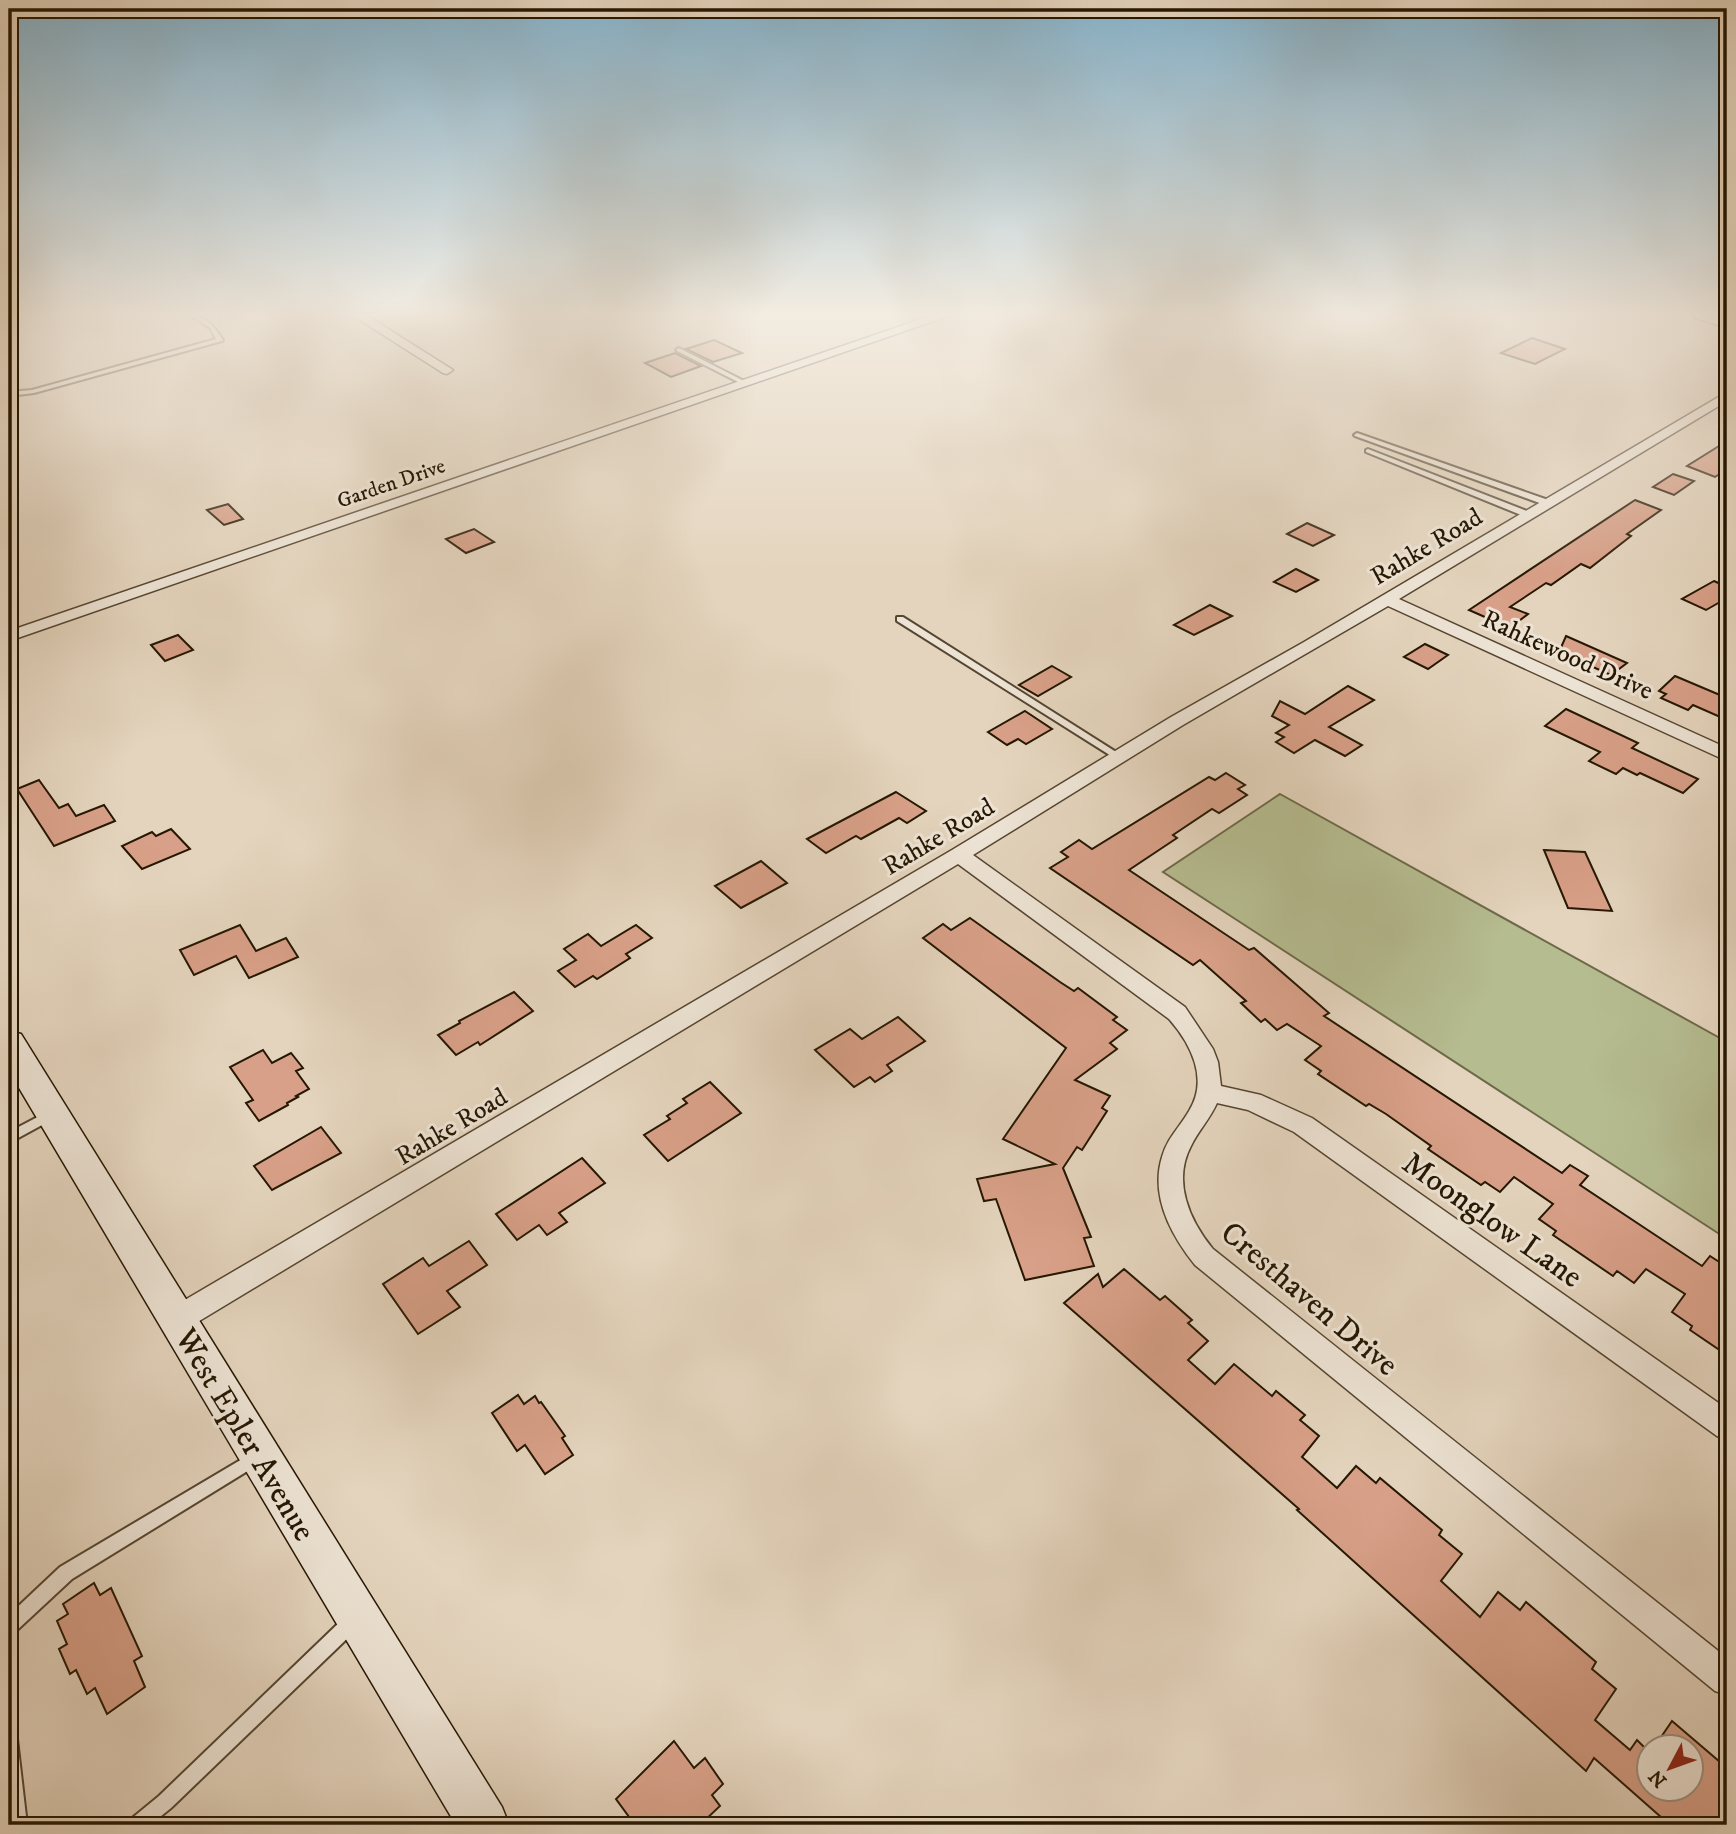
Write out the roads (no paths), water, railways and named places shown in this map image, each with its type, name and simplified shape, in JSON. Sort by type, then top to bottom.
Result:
[{"type":"street","name":"Garden Drive","points":[[9,636],[697,401]]},
{"type":"street","name":"Rahke Road","points":[[176,1320],[1548,503],[1718,411]]},
{"type":"street","name":"Rahkewood Drive","points":[[1387,600],[1727,755]]},
{"type":"street","name":"Cresthaven Drive","points":[[959,855],[1177,1013],[1194,1031],[1204,1050],[1209,1071],[1208,1092],[1201,1113],[1177,1149],[1170,1181],[1181,1226],[1204,1257],[1727,1679]]},
{"type":"street","name":"West Epler Avenue","points":[[12,1054],[52,1114],[484,1825]]},
{"type":"street","name":"Moonglow Lane","points":[[1208,1092],[1253,1102],[1303,1125],[1727,1426]]},
{"type":"lane","points":[[1357,435],[1548,503]]},
{"type":"lane","points":[[1368,452],[1529,515]]},
{"type":"lane","points":[[900,619],[1119,757]]},
{"type":"lane","points":[[9,1138],[52,1114]]},
{"type":"lane","points":[[9,1626],[66,1573],[259,1456]]},
{"type":"lane","points":[[137,1825],[165,1802],[357,1617]]},
{"type":"lane","points":[[9,1739],[18,1825]]}]
